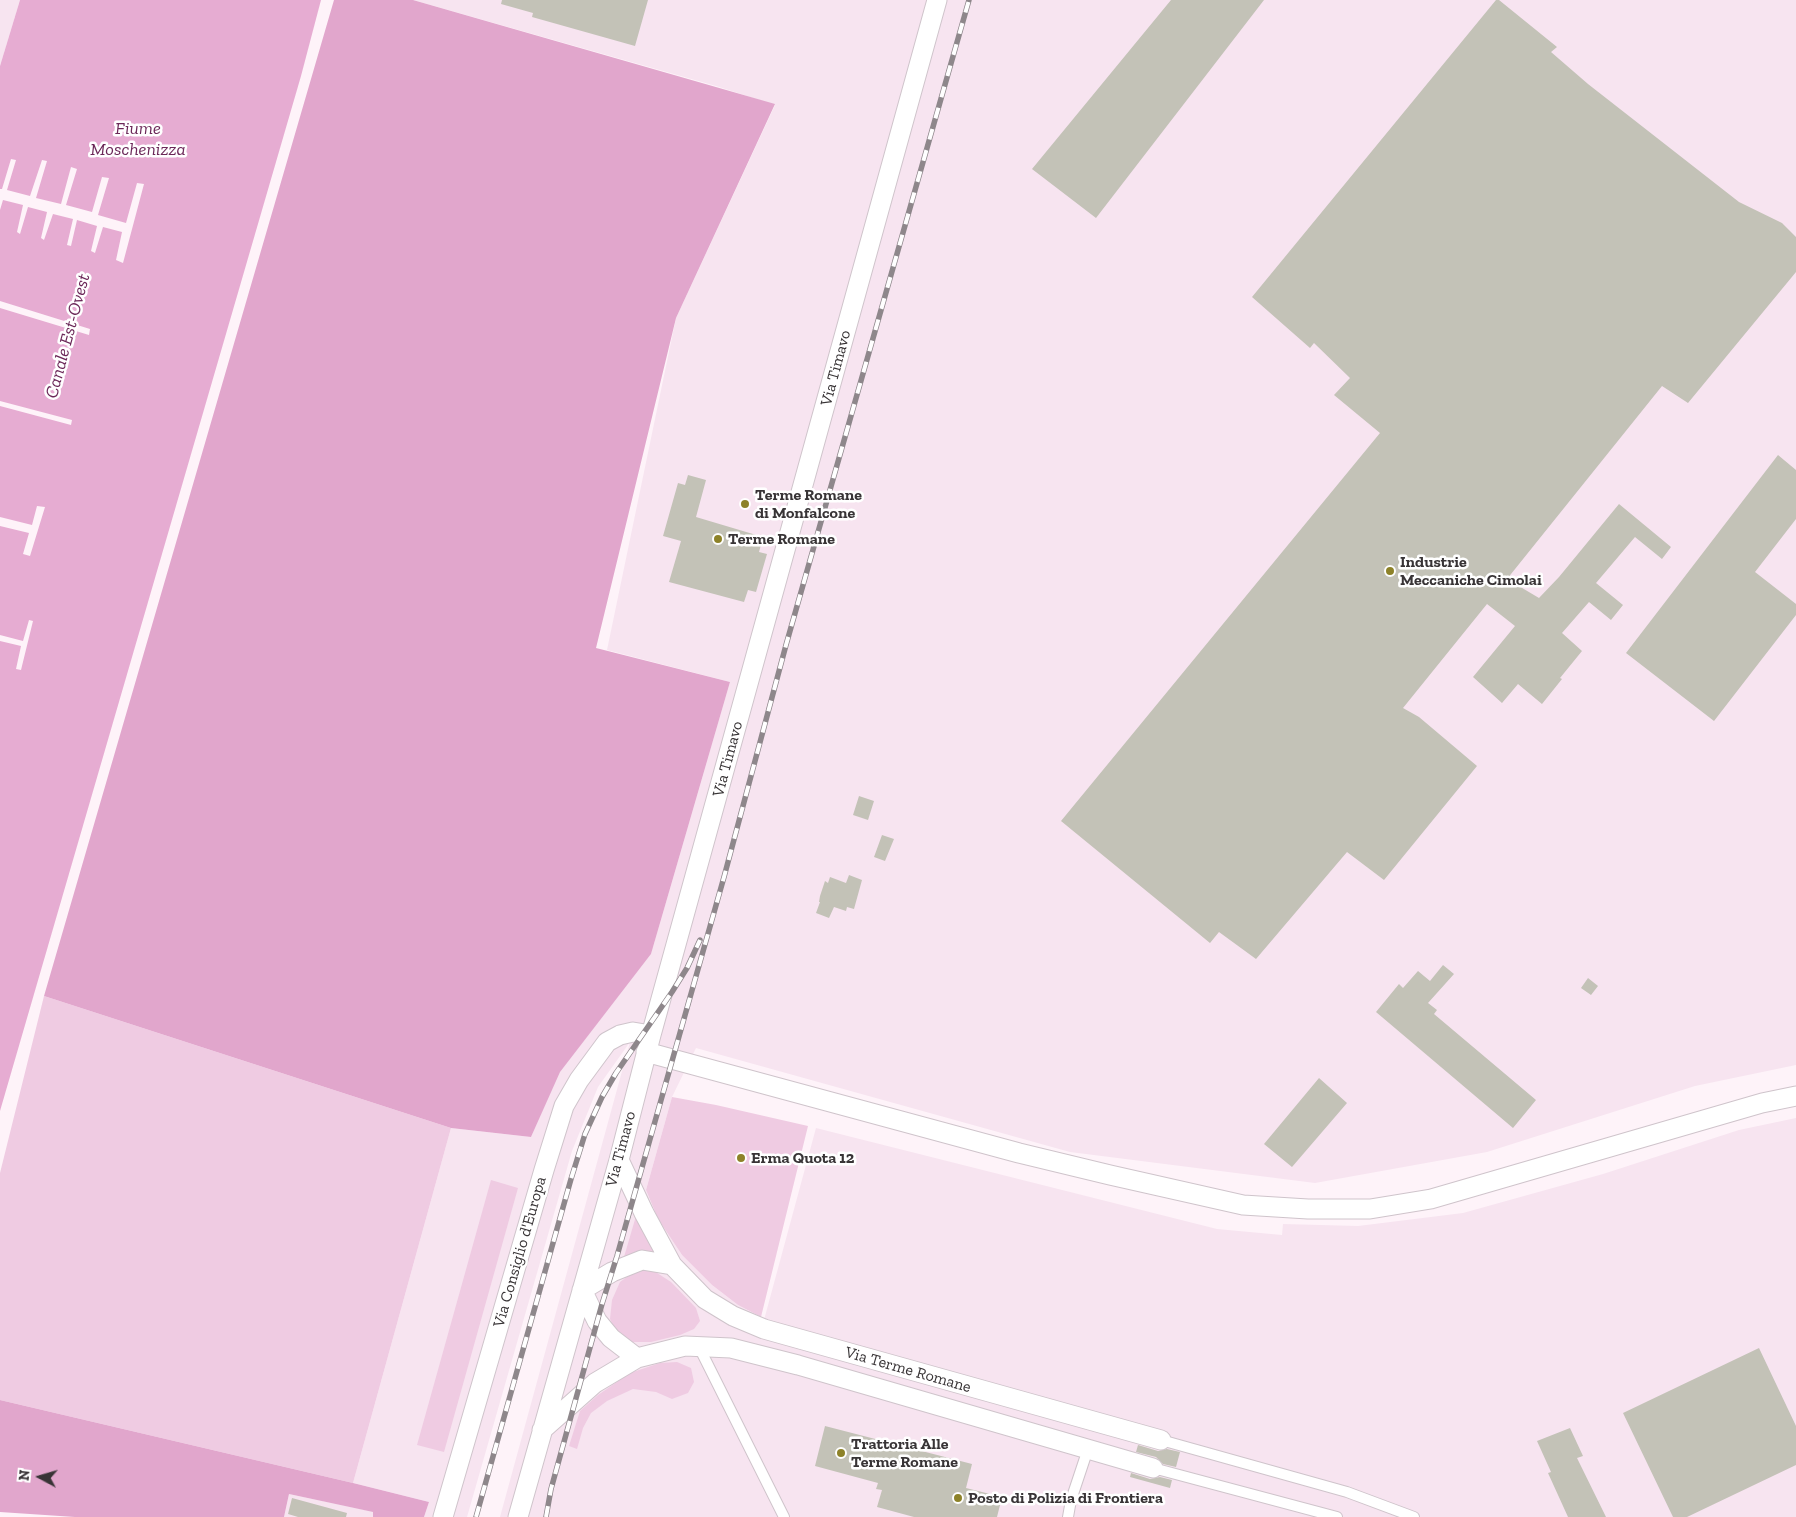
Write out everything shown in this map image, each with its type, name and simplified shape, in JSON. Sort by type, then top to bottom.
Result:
[{"type":"street","name":"Via Timavo","points":[[518,1517],[937,0]]},
{"type":"street","name":"Via Consiglio d'Europa","points":[[444,1517],[564,1106],[607,1042],[620,1035],[633,1032],[648,1043],[1019,1153],[1110,1176],[1243,1205],[1308,1209],[1370,1209],[1431,1199],[1762,1103],[1796,1096]]},
{"type":"street","name":"Via Terme Romane","points":[[618,1160],[672,1265],[705,1299],[733,1316],[764,1329],[1161,1440]]},
{"type":"street","points":[[637,1358],[611,1338],[597,1321],[582,1290],[612,1272],[642,1260],[672,1265]]},
{"type":"street","name":"Via Terme Romane","points":[[542,1430],[595,1383],[637,1358],[684,1346],[731,1348],[798,1365],[1153,1468]]},
{"type":"lane","points":[[699,1347],[784,1517]]},
{"type":"lane","points":[[1161,1440],[1347,1492],[1414,1517]]},
{"type":"lane","points":[[1068,1517],[1071,1500],[1088,1449]]},
{"type":"lane","points":[[1153,1468],[1337,1517]]},
{"type":"shaded area","points":[[0,0],[20,0],[0,66]]},
{"type":"shaded area","points":[[334,0],[413,0],[775,104],[676,318],[596,648],[730,682],[651,954],[560,1072],[531,1137],[451,1128],[44,996]]},
{"type":"shaded area","points":[[413,0],[1796,0],[1796,1065],[1695,1086],[1487,1152],[1315,1183],[1070,1152],[696,1048],[672,1097],[646,1190],[658,1219],[682,1255],[712,1285],[738,1305],[764,1320],[816,1128],[1217,1229],[1282,1235],[1283,1224],[1358,1226],[1463,1213],[1603,1174],[1739,1130],[1796,1118],[1796,1517],[500,1517],[630,1042],[598,1087],[572,1151],[467,1517],[424,1517],[429,1502],[353,1483],[451,1128],[531,1137],[559,1072],[651,954],[730,682],[607,650],[676,318],[775,105],[716,86]]},
{"type":"shaded area","points":[[44,996],[451,1128],[353,1483],[0,1400],[0,1173]]},
{"type":"shaded area","points":[[672,1097],[808,1126],[761,1317],[738,1305],[712,1285],[682,1255],[658,1219],[646,1190]]},
{"type":"shaded area","points":[[491,1180],[518,1188],[444,1452],[417,1445]]},
{"type":"shaded area","points":[[636,1216],[657,1253],[641,1251],[624,1257]]},
{"type":"shaded area","points":[[635,1271],[654,1271],[671,1282],[696,1308],[700,1321],[694,1329],[680,1335],[651,1342],[630,1342],[616,1331],[610,1319],[612,1300],[620,1282]]},
{"type":"shaded area","points":[[677,1362],[691,1368],[694,1382],[688,1393],[672,1399],[656,1392],[633,1389],[607,1401],[591,1413],[583,1428],[577,1449],[569,1446],[580,1411],[598,1395],[630,1373],[660,1363]]},
{"type":"shaded area","points":[[0,1400],[429,1502],[424,1517],[373,1517],[373,1512],[289,1494],[284,1517],[75,1517],[0,1512]]},
{"type":"shaded area","points":[[289,1494],[374,1512],[373,1517],[284,1517]]},
{"type":"water","name":"Fiume Moschenizza","points":[[20,0],[321,0],[301,76],[0,1111],[0,66]]},
{"type":"pier","points":[[11,159],[16,160],[7,190],[30,196],[42,160],[47,161],[36,198],[61,204],[71,167],[77,169],[66,205],[92,212],[102,177],[109,178],[98,215],[126,223],[137,183],[144,184],[123,263],[116,260],[122,232],[103,227],[95,253],[91,251],[97,226],[77,220],[71,246],[67,245],[73,219],[53,214],[44,240],[41,238],[47,212],[28,207],[20,234],[17,232],[23,205],[3,200],[0,210],[0,189],[2,189]]},
{"type":"pier","points":[[0,301],[90,329],[89,335],[0,308]]},
{"type":"pier","points":[[0,401],[72,420],[71,425],[0,406]]},
{"type":"pier","points":[[37,506],[45,507],[30,556],[23,554],[29,533],[0,526],[0,517],[32,525]]},
{"type":"pier","points":[[29,620],[33,621],[21,670],[16,669],[21,646],[0,641],[0,635],[23,641]]},
{"type":"building","points":[[502,0],[648,0],[635,46],[532,17],[533,13],[501,4]]},
{"type":"building","points":[[1171,0],[1264,0],[1096,218],[1032,169]]},
{"type":"building","name":"Industrie Meccaniche Cimolai","points":[[1496,0],[1499,0],[1557,47],[1551,52],[1588,84],[1739,202],[1782,223],[1796,237],[1796,272],[1688,403],[1662,386],[1507,579],[1539,598],[1559,577],[1619,504],[1671,547],[1662,559],[1635,537],[1596,583],[1623,605],[1611,620],[1589,602],[1562,633],[1582,651],[1542,704],[1518,684],[1502,703],[1473,677],[1515,626],[1487,604],[1403,708],[1419,717],[1477,766],[1384,880],[1347,852],[1256,959],[1219,932],[1210,943],[1061,821],[1380,433],[1334,395],[1350,378],[1314,343],[1310,348],[1252,297]]},
{"type":"building","points":[[1778,455],[1796,470],[1796,519],[1755,572],[1796,604],[1796,615],[1714,721],[1626,653]]},
{"type":"building","name":"Terme Romane","points":[[688,475],[706,480],[696,517],[763,537],[759,552],[767,554],[756,592],[748,590],[744,602],[669,582],[681,541],[663,536],[678,483],[685,485]]},
{"type":"building","points":[[859,796],[874,801],[868,820],[853,815]]},
{"type":"building","points":[[882,835],[894,839],[885,861],[874,857]]},
{"type":"building","points":[[849,875],[862,880],[854,909],[847,907],[846,911],[834,907],[829,918],[816,913],[825,881],[828,883],[830,877],[846,883]]},
{"type":"building","points":[[1443,965],[1454,974],[1428,1003],[1437,1010],[1434,1014],[1536,1100],[1513,1128],[1376,1012],[1399,984],[1403,988],[1418,971],[1430,981]]},
{"type":"building","points":[[1588,978],[1598,986],[1591,995],[1581,988]]},
{"type":"building","points":[[1319,1078],[1347,1103],[1292,1167],[1264,1144]]},
{"type":"building","points":[[1759,1348],[1796,1426],[1796,1465],[1687,1517],[1673,1517],[1623,1413]]},
{"type":"building","points":[[825,1426],[972,1464],[966,1488],[1002,1497],[997,1517],[914,1517],[877,1507],[882,1490],[876,1489],[878,1483],[815,1466]]},
{"type":"building","points":[[1570,1428],[1583,1456],[1577,1458],[1606,1517],[1568,1517],[1548,1473],[1551,1472],[1537,1441]]},
{"type":"building","points":[[1138,1445],[1158,1451],[1167,1449],[1180,1452],[1176,1467],[1163,1464],[1156,1457],[1136,1452]]},
{"type":"building","points":[[1131,1473],[1150,1479],[1160,1477],[1172,1480],[1170,1488],[1130,1477]]},
{"type":"building","points":[[292,1498],[347,1513],[346,1517],[298,1517],[288,1514]]},
{"type":"railway","points":[[546,1517],[551,1489],[602,1304],[724,877],[786,645],[969,0]]},
{"type":"railway","points":[[476,1517],[585,1134],[602,1097],[616,1073],[672,992],[687,968],[700,940]]},
{"type":"place","name":"Terme Romane di Monfalcone","points":[[745,504]]},
{"type":"place","name":"Terme Romane","points":[[718,539]]},
{"type":"place","name":"Industrie Meccaniche Cimolai","points":[[1390,571]]},
{"type":"place","name":"Erma Quota 12","points":[[741,1158]]},
{"type":"place","name":"Trattoria Alle Terme Romane","points":[[841,1453]]},
{"type":"place","name":"Posto di Polizia di Frontiera","points":[[958,1498]]},
{"type":"water label","name":"Canale Est-Ovest","points":[[68,336]]}]
